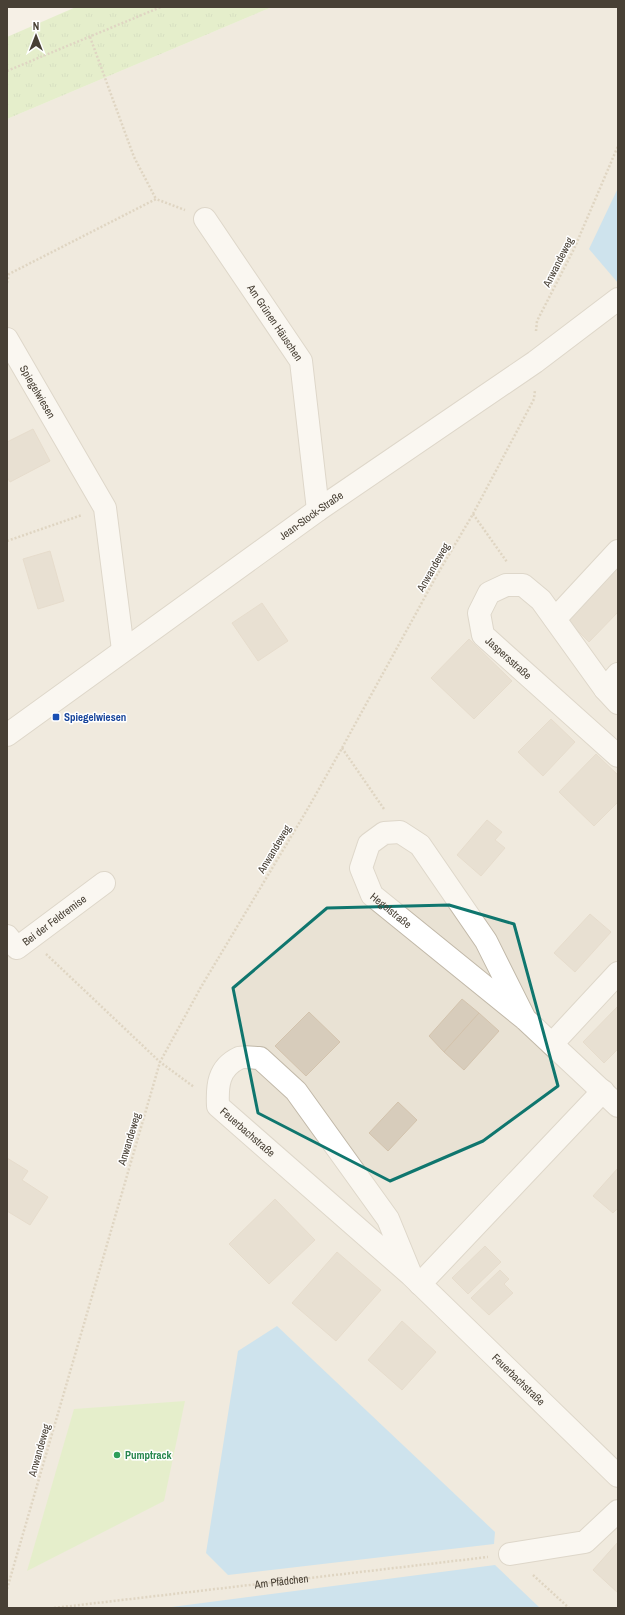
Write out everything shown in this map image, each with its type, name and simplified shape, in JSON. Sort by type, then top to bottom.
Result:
[{"type":"street","name":"Am Grünen Häuschen","points":[[205,219],[301,361],[318,510]]},
{"type":"street","name":"Jean-Stock-Straße","points":[[7,734],[318,510],[388,464],[535,362],[618,299]]},
{"type":"street","name":"Spiegelwiesen","points":[[7,339],[105,508],[123,650]]},
{"type":"street","points":[[555,619],[618,551]]},
{"type":"street","name":"Jaspersstraße","points":[[523,585],[506,585],[489,593],[479,613],[483,635],[618,756]]},
{"type":"street","points":[[523,585],[541,600],[555,619],[614,689]]},
{"type":"street","name":"Hegelstraße","points":[[525,1019],[486,941],[420,845],[400,832],[384,833],[369,844],[362,868],[372,895],[525,1019],[611,1098]]},
{"type":"street","name":"Bei der Feldremise","points":[[7,936],[18,948],[104,883]]},
{"type":"street","points":[[552,1044],[618,974]]},
{"type":"street","name":"Feuerbachstraße","points":[[415,1279],[388,1219],[296,1091],[260,1058],[239,1058],[224,1070],[217,1086],[218,1106],[415,1279],[618,1476]]},
{"type":"street","points":[[415,1279],[611,1098]]},
{"type":"street","points":[[510,1554],[585,1542],[618,1511]]},
{"type":"path","points":[[7,71],[161,7]]},
{"type":"path","points":[[90,37],[134,157],[156,199],[205,219]]},
{"type":"path","name":"Anwandeweg","points":[[7,1589],[160,1062],[201,987],[303,817],[342,748],[534,399],[537,320],[574,249],[618,146]]},
{"type":"path","points":[[7,283],[9,274],[156,199]]},
{"type":"path","points":[[7,541],[105,508]]},
{"type":"path","points":[[472,514],[523,585]]},
{"type":"path","points":[[342,748],[400,832]]},
{"type":"path","points":[[30,939],[160,1062],[218,1106]]},
{"type":"path","points":[[510,1554],[569,1608]]},
{"type":"path","name":"Am Pfädchen","points":[[54,1608],[510,1554]]},
{"type":"highlighted area","points":[[449,905],[514,924],[558,1086],[483,1141],[390,1181],[258,1113],[233,988],[327,908]]},
{"type":"shaded area","points":[[272,7],[618,7],[618,1608],[7,1608],[7,119]]},
{"type":"green space","points":[[76,7],[272,7],[7,119],[7,37]]},
{"type":"green space","name":"Pumptrack","points":[[185,1401],[164,1501],[27,1571],[74,1409]]},
{"type":"water","points":[[618,188],[618,283],[589,249]]},
{"type":"water","points":[[277,1326],[495,1532],[494,1544],[228,1575],[206,1553],[238,1351]]},
{"type":"water","points":[[495,1565],[540,1608],[164,1608]]},
{"type":"building","points":[[33,429],[50,461],[10,482],[7,477],[7,442]]},
{"type":"building","points":[[50,551],[64,601],[38,609],[23,559]]},
{"type":"building","points":[[618,567],[618,612],[589,642],[567,620]]},
{"type":"building","points":[[262,603],[288,641],[258,661],[232,623]]},
{"type":"building","points":[[469,639],[512,681],[474,719],[431,678]]},
{"type":"building","points":[[551,719],[575,742],[543,776],[518,752]]},
{"type":"building","points":[[596,754],[618,775],[618,802],[594,826],[559,792]]},
{"type":"building","points":[[487,820],[502,832],[495,840],[505,848],[481,876],[457,855]]},
{"type":"building","points":[[590,914],[611,932],[575,972],[554,953]]},
{"type":"building","points":[[462,999],[479,1013],[444,1052],[429,1036]]},
{"type":"building","points":[[618,1006],[618,1049],[604,1063],[583,1042]]},
{"type":"building","points":[[309,1012],[340,1042],[306,1076],[275,1046]]},
{"type":"building","points":[[479,1013],[499,1031],[464,1070],[444,1052]]},
{"type":"building","points":[[398,1102],[417,1120],[388,1151],[369,1133]]},
{"type":"building","points":[[7,1158],[28,1171],[22,1180],[48,1197],[30,1225],[7,1211]]},
{"type":"building","points":[[618,1168],[618,1208],[613,1213],[593,1196]]},
{"type":"building","points":[[275,1199],[315,1240],[269,1284],[229,1244]]},
{"type":"building","points":[[485,1246],[501,1262],[468,1294],[452,1278]]},
{"type":"building","points":[[337,1252],[381,1290],[336,1341],[292,1303]]},
{"type":"building","points":[[500,1270],[509,1279],[504,1284],[513,1293],[489,1315],[471,1298]]},
{"type":"building","points":[[402,1321],[436,1352],[402,1390],[368,1360]]},
{"type":"building","points":[[618,1542],[618,1593],[593,1570]]},
{"type":"place","name":"Spiegelwiesen","points":[[56,717]]},
{"type":"place","name":"Pumptrack","points":[[117,1455]]}]
